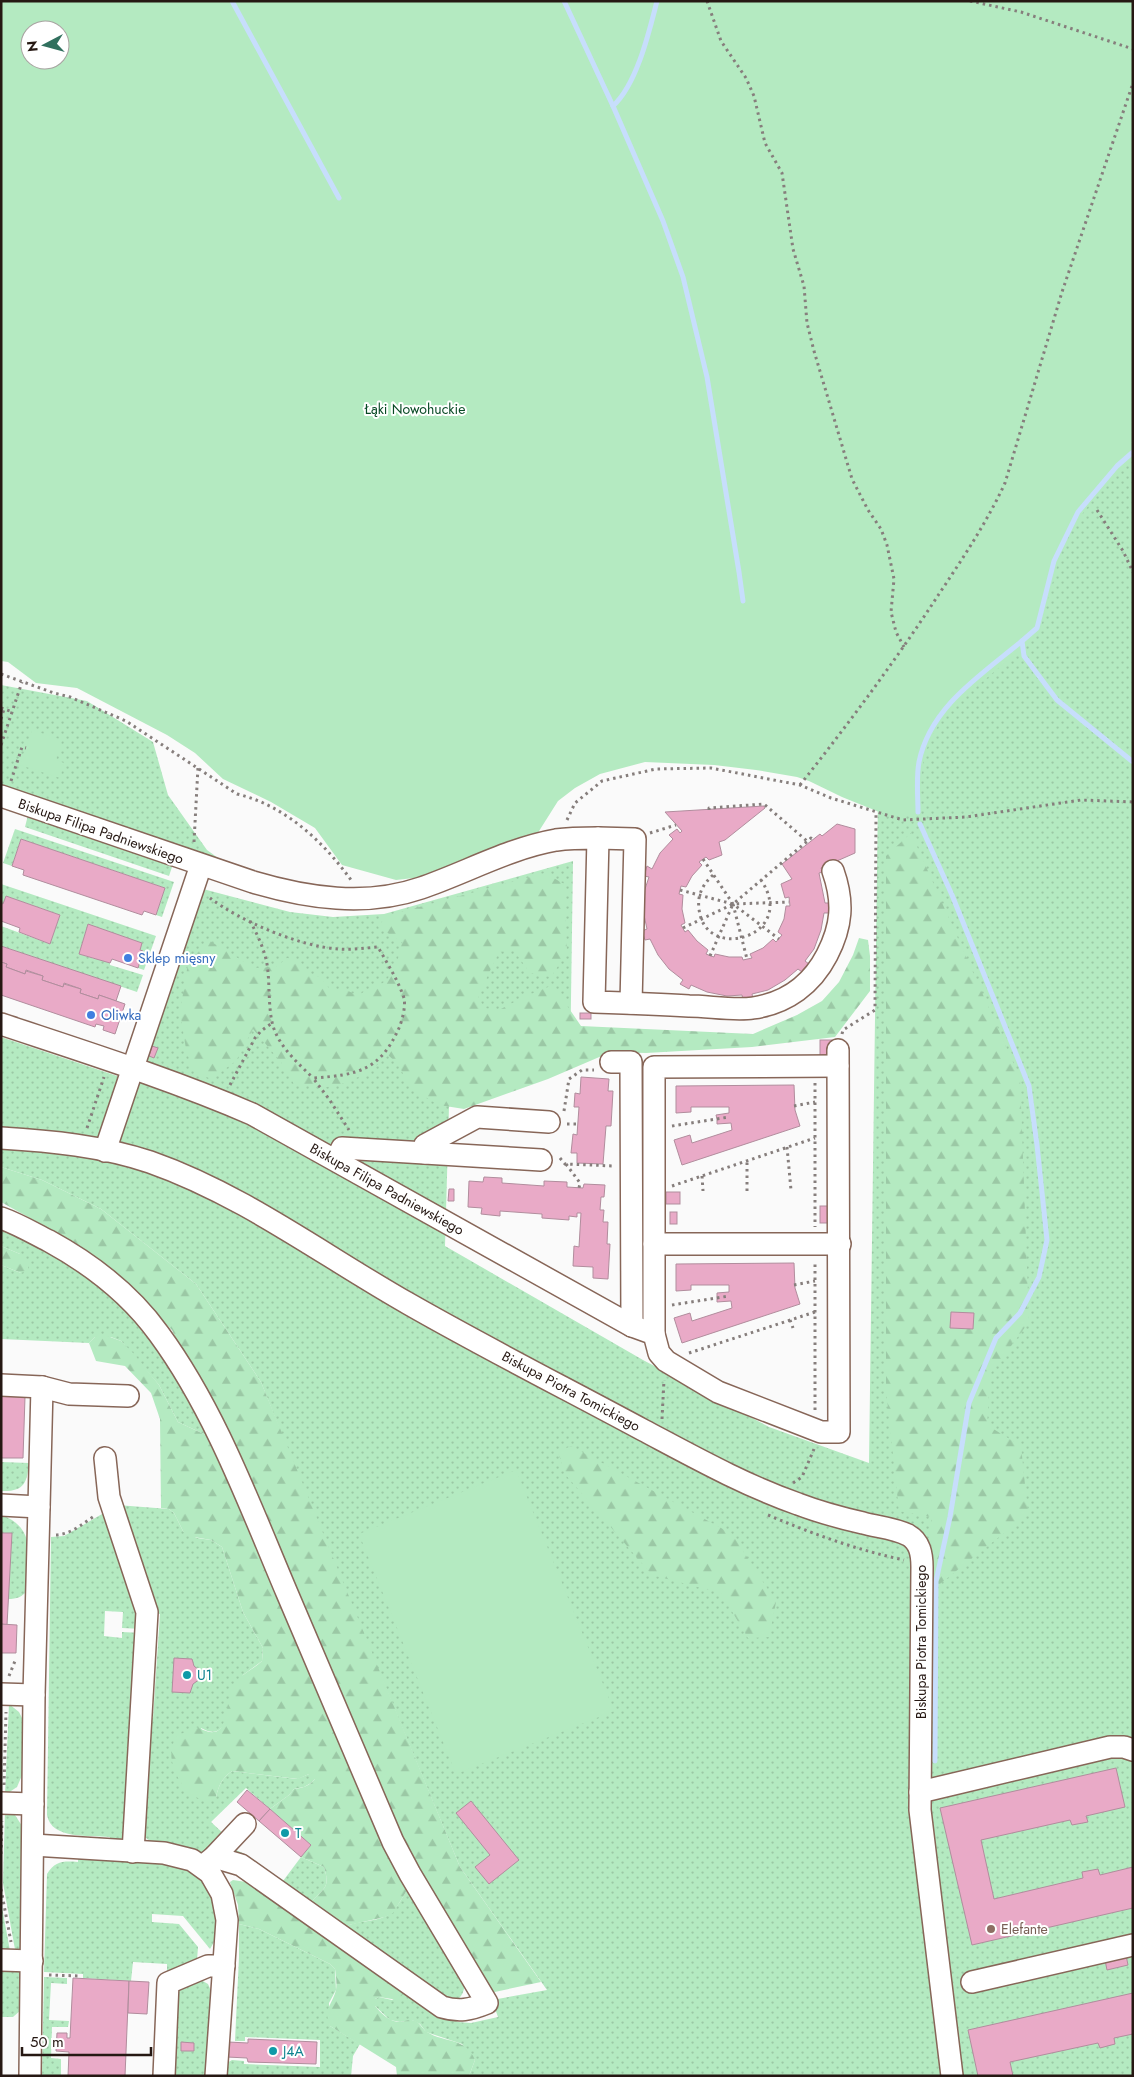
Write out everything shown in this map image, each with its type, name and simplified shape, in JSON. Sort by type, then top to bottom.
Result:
[{"type":"street","name":"Biskupa Filipa Padniewskiego","points":[[3,801],[253,882],[298,894],[365,899],[419,889],[531,846],[565,839],[635,838]]},
{"type":"street","points":[[598,838],[594,1002],[753,1008],[794,994],[809,982],[821,966],[832,945],[839,923],[840,890],[833,871]]},
{"type":"street","points":[[631,1003],[635,838]]},
{"type":"street","name":"Biskupa Filipa Padniewskiego","points":[[105,1150],[134,1069],[194,886],[197,864]]},
{"type":"street","name":"Biskupa Filipa Padniewskiego","points":[[1,1024],[134,1069],[252,1114],[632,1326],[654,1334]]},
{"type":"street","points":[[838,1058],[840,1244],[839,1432],[818,1431],[718,1392],[666,1361],[659,1353],[654,1334],[654,1067],[815,1066],[838,1058]]},
{"type":"street","points":[[611,1062],[631,1062],[632,1326]]},
{"type":"street","points":[[425,1153],[425,1145],[477,1118],[556,1119]]},
{"type":"street","name":"Biskupa Piotra Tomickiego","points":[[1,1138],[38,1140],[105,1150],[148,1162],[184,1176],[239,1202],[292,1231],[350,1270],[410,1305],[741,1481],[784,1499],[835,1516],[900,1532],[912,1538],[918,1546],[922,1567],[921,1818],[952,2076]]},
{"type":"street","points":[[336,1160],[342,1148],[540,1160]]},
{"type":"street","points":[[1,1218],[15,1223],[68,1252],[100,1274],[133,1304],[158,1333],[182,1368],[229,1456],[393,1842],[410,1874],[487,2002],[470,2010],[442,2007],[241,1865],[208,1862],[180,1856],[33,1845]]},
{"type":"street","points":[[654,1244],[840,1244]]},
{"type":"street","points":[[1,1385],[42,1387],[69,1394],[128,1396]]},
{"type":"street","points":[[30,2076],[16,1961],[33,1845],[34,1695],[42,1387]]},
{"type":"street","points":[[105,1458],[109,1497],[147,1612],[132,1852]]},
{"type":"street","points":[[1,1505],[39,1507]]},
{"type":"street","points":[[4,1694],[34,1695]]},
{"type":"street","points":[[920,1792],[1110,1747],[1124,1747],[1133,1750]]},
{"type":"street","points":[[2,1803],[33,1804]]},
{"type":"street","points":[[208,1862],[245,1824]]},
{"type":"street","points":[[208,1862],[226,1906],[227,1920],[216,2076]]},
{"type":"street","points":[[972,1982],[1133,1945]]},
{"type":"street","points":[[164,2076],[168,1983],[208,1966],[224,1966]]},
{"type":"path","points":[[707,1],[721,41],[746,78],[754,96],[765,143],[782,173],[793,249],[804,286],[807,323],[814,351],[852,479],[868,510],[881,529],[887,545],[894,579],[891,612],[896,632],[904,647]]},
{"type":"path","points":[[970,1],[1021,12],[1133,49]]},
{"type":"path","points":[[800,786],[904,647],[976,538],[1006,483],[1062,292],[1133,83]]},
{"type":"path","points":[[1097,510],[1123,551],[1133,572]]},
{"type":"path","points":[[1,674],[54,693],[70,696],[126,721],[237,794],[255,798],[295,820],[343,868],[365,899]]},
{"type":"path","points":[[1,745],[22,682]]},
{"type":"path","points":[[1,719],[3,709],[13,712]]},
{"type":"path","points":[[3,801],[22,747],[26,748]]},
{"type":"path","points":[[197,864],[198,767]]},
{"type":"path","points":[[565,839],[575,803],[602,781],[656,769],[711,768],[800,786],[876,813],[902,820],[966,817],[1059,802],[1097,800],[1133,802]]},
{"type":"path","points":[[709,810],[709,808],[764,804],[807,841]]},
{"type":"path","points":[[838,1058],[842,1030],[875,1010],[876,813]]},
{"type":"path","points":[[635,838],[676,825]]},
{"type":"path","points":[[683,928],[733,904],[807,841],[811,838],[813,840]]},
{"type":"path","points":[[703,859],[733,904],[747,960]]},
{"type":"path","points":[[714,875],[707,880],[698,902],[702,919],[713,933],[735,940],[757,932],[769,912],[770,903],[761,880]]},
{"type":"path","points":[[194,886],[215,902],[266,929],[306,943],[338,949],[378,947],[405,1000],[401,1022],[391,1047],[372,1066],[339,1075],[313,1078]]},
{"type":"path","points":[[680,890],[733,904],[789,902]]},
{"type":"path","points":[[733,904],[778,938]]},
{"type":"path","points":[[710,956],[733,904]]},
{"type":"path","points":[[249,920],[259,938],[267,963],[272,1023],[279,1039],[288,1053],[313,1078],[338,1113],[357,1149]]},
{"type":"path","points":[[218,1100],[228,1088],[255,1038],[272,1023]]},
{"type":"path","points":[[86,1132],[105,1074],[112,1062]]},
{"type":"path","points":[[556,1119],[570,1076],[582,1070],[611,1071],[611,1062]]},
{"type":"path","points":[[784,1499],[792,1484],[802,1477],[818,1431],[815,1312],[815,1066]]},
{"type":"path","points":[[794,1106],[815,1102]]},
{"type":"path","points":[[654,1129],[729,1117]]},
{"type":"path","points":[[675,1185],[815,1138]]},
{"type":"path","points":[[788,1147],[792,1190]]},
{"type":"path","points":[[540,1160],[546,1153],[558,1154],[580,1183],[579,1188]]},
{"type":"path","points":[[747,1191],[748,1160]]},
{"type":"path","points":[[565,1164],[632,1167]]},
{"type":"path","points":[[702,1176],[704,1191]]},
{"type":"path","points":[[794,1285],[815,1282]]},
{"type":"path","points":[[654,1307],[730,1296]]},
{"type":"path","points":[[660,1439],[666,1361],[815,1312]]},
{"type":"path","points":[[790,1320],[793,1328]]},
{"type":"path","points":[[746,1335],[748,1341]]},
{"type":"path","points":[[49,1535],[64,1535],[112,1506]]},
{"type":"path","points":[[1,1854],[4,1694],[8,1678],[16,1660],[20,1656],[35,1656]]},
{"type":"path","points":[[1,1889],[16,1961]]},
{"type":"green space","name":"Łąki Nowohuckie","points":[[1,1],[1133,1],[1133,459],[1097,494],[1072,528],[1059,558],[1039,634],[951,708],[933,734],[924,758],[922,771],[921,815],[889,816],[797,777],[714,765],[645,762],[600,774],[575,788],[558,801],[534,839],[431,876],[396,880],[342,865],[315,828],[271,802],[223,779],[195,753],[167,735],[77,688],[36,683],[8,662],[1,661]]},
{"type":"green space","points":[[1133,93],[1133,2076],[469,2076],[475,2060],[462,2044],[426,2032],[420,2024],[412,2020],[400,2022],[390,2020],[375,2006],[375,1999],[379,1997],[392,2000],[404,1993],[458,2022],[471,2023],[498,2017],[492,2000],[547,1990],[460,1867],[261,1382],[196,1284],[101,1209],[42,1180],[1,1167],[1,1037],[138,1083],[203,889],[290,912],[333,917],[384,914],[573,861],[570,1068],[449,1106],[445,1246],[643,1360],[769,1427],[869,1463],[878,796]]},
{"type":"green space","points":[[1,685],[87,701],[153,742],[168,795],[207,850],[218,858],[213,860],[1,788]]},
{"type":"green space","points":[[32,730],[62,740],[56,760],[64,763],[60,778],[20,765]]},
{"type":"green space","points":[[28,815],[173,864],[169,876],[25,827]]},
{"type":"green space","points":[[15,829],[174,882],[162,917],[156,915],[165,888],[21,839],[12,866],[3,863]]},
{"type":"green space","points":[[911,833],[1020,1078],[1029,1322],[990,1374],[987,1425],[1021,1446],[1028,1514],[931,1591],[931,1517],[899,1511],[886,1389],[886,856]]},
{"type":"green space","points":[[545,873],[564,884],[567,952],[551,977],[530,973],[513,949],[499,952],[478,996],[484,1008],[499,1010],[553,985],[581,1026],[753,1034],[797,1015],[822,1001],[839,982],[853,955],[859,938],[868,940],[870,991],[835,1037],[752,1047],[646,1053],[611,1052],[548,1079],[464,1109],[439,1105],[411,1089],[398,1064],[388,1055],[368,1072],[334,1086],[294,1084],[281,1062],[253,1029],[236,1061],[211,1079],[193,1071],[186,1049],[180,1012],[189,957],[210,941],[254,968],[276,967],[287,958],[300,961],[307,973],[320,977],[329,988],[346,990],[359,996],[378,986],[388,978],[400,953],[402,942],[378,927],[386,916]]},
{"type":"green space","points":[[1,884],[156,936],[144,970],[138,968],[143,951],[140,950],[142,943],[88,925],[79,954],[143,975],[137,992],[1,946],[1,926],[50,944],[60,915],[6,896],[3,904],[1,903]]},
{"type":"green space","points":[[1,1167],[42,1180],[101,1209],[196,1284],[261,1382],[460,1867],[541,1982],[490,1993],[414,1872],[172,1330],[107,1267],[73,1242],[1,1202]]},
{"type":"green space","points":[[1,1228],[66,1258],[122,1305],[179,1379],[208,1436],[178,1422],[159,1385],[121,1341],[111,1337],[95,1337],[89,1343],[1,1339],[1,1265],[21,1273],[20,1254],[1,1246]]},
{"type":"green space","points":[[1,1246],[20,1254],[28,1261],[28,1270],[21,1273],[1,1265]]},
{"type":"green space","points":[[102,1334],[121,1341],[133,1353],[159,1385],[178,1422],[208,1436],[409,1887],[393,1913],[385,1917],[349,1925],[347,1933],[308,1907],[326,1886],[327,1881],[324,1867],[301,1857],[311,1845],[270,1809],[294,1789],[310,1783],[315,1779],[314,1774],[298,1779],[232,1771],[221,1782],[216,1797],[208,1800],[194,1796],[177,1776],[171,1758],[175,1737],[195,1727],[211,1732],[219,1730],[225,1719],[231,1689],[240,1677],[262,1661],[263,1648],[243,1612],[222,1547],[211,1540],[188,1536],[183,1531],[174,1513],[169,1509],[161,1508],[160,1419],[151,1393],[125,1366],[96,1361],[89,1343],[95,1337]]},
{"type":"green space","points":[[571,1446],[732,1534],[776,1602],[769,1637],[748,1638],[721,1593],[652,1575],[565,1474],[558,1452]]},
{"type":"green space","points":[[1,1462],[29,1463],[23,1485],[15,1490],[1,1491]]},
{"type":"green space","points":[[516,1470],[614,1711],[456,1774],[359,1534]]},
{"type":"green space","points":[[117,1505],[169,1509],[174,1513],[183,1531],[197,1538],[211,1540],[222,1547],[243,1612],[263,1648],[262,1661],[243,1675],[224,1725],[219,1730],[213,1732],[201,1728],[216,1797],[221,1782],[232,1771],[297,1779],[309,1774],[315,1774],[315,1779],[311,1783],[294,1789],[270,1809],[246,1788],[211,1822],[226,1836],[202,1854],[181,1845],[153,1843],[143,1836],[146,1718],[153,1718],[160,1614],[151,1613]]},
{"type":"green space","points":[[109,1510],[142,1629],[122,1628],[123,1612],[105,1611],[104,1636],[122,1638],[122,1632],[141,1633],[127,1833],[120,1840],[110,1842],[110,1837],[73,1835],[56,1829],[50,1823],[47,1815],[51,1537],[64,1536]]},
{"type":"green space","points":[[1,1515],[13,1520],[21,1528],[26,1536],[28,1546],[28,1590],[14,1599],[8,1599],[11,1533],[1,1533]]},
{"type":"green space","points":[[9,1704],[19,1712],[24,1722],[23,1773],[17,1787],[5,1795]]},
{"type":"green space","points":[[5,1810],[15,1815],[24,1829],[22,1949],[16,1955],[3,1883]]},
{"type":"green space","points":[[234,1849],[247,1855],[283,1881],[301,1857],[324,1867],[327,1881],[326,1886],[308,1907],[230,1857]]},
{"type":"green space","points":[[78,1856],[175,1867],[186,1870],[196,1876],[210,1894],[215,1908],[218,1924],[217,1934],[210,1949],[183,1916],[152,1914],[152,1922],[179,1924],[198,1947],[197,1960],[167,1974],[167,1964],[133,1962],[131,1981],[83,1978],[83,1974],[44,1972],[47,1874],[56,1864],[78,1862]]},
{"type":"green space","points":[[233,1880],[259,1884],[404,1993],[398,2000],[379,1997],[375,1999],[375,2006],[389,2019],[397,2022],[415,2021],[427,2032],[466,2047],[475,2060],[469,2076],[397,2076],[396,2067],[330,2026],[327,2015],[336,1990],[335,1969],[330,1964],[259,1929],[239,1924],[238,1905],[230,1882]]},
{"type":"green space","points":[[409,1887],[465,1982],[463,1993],[456,2000],[449,2002],[347,1933],[349,1925],[381,1918],[391,1913]]},
{"type":"green space","points":[[1,1902],[11,1956],[1,1956]]},
{"type":"green space","points":[[239,1924],[259,1929],[330,1964],[335,1969],[336,1990],[329,2003],[330,2026],[360,2044],[353,2056],[351,2076],[222,2076],[225,2064],[232,2060],[244,2061],[244,2064],[320,2067],[320,2040],[245,2037],[245,2041],[235,2041]]},
{"type":"green space","points":[[1,1970],[20,1971],[22,1973],[21,2010],[13,2017],[1,2017]]},
{"type":"green space","points":[[44,1977],[67,1978],[67,1984],[51,1983],[49,2020],[69,2021],[68,2027],[52,2027],[51,2058],[61,2059],[61,2076],[42,2076]]},
{"type":"green space","points":[[201,1980],[208,1984],[211,1991],[206,2076],[172,2076],[177,1993],[180,1988]]},
{"type":"building","points":[[764,806],[765,808],[725,840],[719,842],[722,855],[709,860],[706,857],[699,862],[702,865],[692,876],[686,887],[681,886],[679,894],[683,895],[682,909],[685,923],[681,925],[685,932],[688,930],[708,950],[706,954],[714,957],[715,954],[742,957],[743,960],[752,958],[750,954],[763,948],[773,939],[776,942],[782,935],[778,932],[784,919],[786,906],[790,906],[789,897],[785,898],[781,884],[792,879],[782,864],[820,834],[822,836],[837,824],[855,829],[855,853],[821,868],[823,872],[819,873],[825,903],[829,903],[829,913],[824,913],[821,930],[814,949],[805,961],[809,964],[802,972],[798,969],[785,980],[768,990],[752,994],[753,999],[743,1000],[742,995],[727,996],[707,992],[691,985],[689,989],[680,984],[683,980],[669,969],[658,955],[650,939],[645,940],[642,931],[647,929],[644,915],[644,892],[649,877],[644,876],[647,866],[652,869],[660,853],[673,839],[669,835],[677,829],[680,833],[682,831],[665,812]]},
{"type":"building","points":[[21,839],[165,888],[156,915],[144,911],[142,915],[23,875],[24,870],[12,866]]},
{"type":"building","points":[[6,896],[60,915],[50,944],[19,932],[20,928],[1,921],[1,903],[3,904]]},
{"type":"building","points":[[88,924],[142,943],[140,950],[143,951],[138,968],[112,959],[110,963],[79,954]]},
{"type":"building","points":[[1,946],[121,986],[116,1001],[99,995],[98,999],[80,993],[81,989],[64,983],[63,987],[42,980],[43,976],[26,970],[25,974],[6,967],[7,964],[1,962]]},
{"type":"building","points":[[1,962],[7,964],[6,967],[25,974],[26,971],[43,976],[42,980],[63,987],[64,984],[81,989],[80,993],[98,999],[99,995],[125,1004],[115,1034],[103,1030],[104,1026],[96,1024],[95,1027],[1,995]]},
{"type":"building","points":[[580,1013],[591,1013],[591,1019],[580,1019]]},
{"type":"building","points":[[820,1040],[832,1040],[832,1057],[820,1057]]},
{"type":"building","points":[[152,1046],[158,1048],[154,1058],[149,1056]]},
{"type":"building","points":[[581,1077],[609,1079],[608,1091],[613,1091],[611,1126],[606,1126],[603,1164],[577,1163],[577,1153],[571,1153],[573,1134],[577,1135],[579,1107],[574,1107],[575,1093],[580,1094]]},
{"type":"building","points":[[794,1085],[795,1110],[800,1126],[682,1165],[674,1140],[690,1135],[692,1143],[732,1130],[731,1123],[717,1124],[716,1115],[729,1113],[729,1107],[691,1107],[691,1112],[676,1113],[676,1086]]},
{"type":"building","points":[[484,1177],[502,1178],[502,1183],[544,1186],[544,1181],[567,1182],[567,1187],[583,1188],[584,1184],[605,1185],[604,1197],[601,1197],[600,1210],[604,1210],[603,1222],[608,1222],[607,1244],[610,1244],[608,1279],[593,1278],[593,1267],[573,1266],[574,1246],[579,1247],[581,1213],[577,1213],[577,1217],[569,1216],[569,1220],[542,1218],[542,1214],[500,1211],[500,1216],[481,1214],[482,1208],[468,1207],[469,1181],[483,1182]]},
{"type":"building","points":[[449,1189],[454,1189],[454,1201],[448,1201]]},
{"type":"building","points":[[666,1192],[680,1192],[680,1204],[666,1204]]},
{"type":"building","points":[[820,1206],[832,1206],[832,1223],[820,1223]]},
{"type":"building","points":[[670,1212],[677,1212],[677,1224],[670,1224]]},
{"type":"building","points":[[794,1263],[795,1288],[800,1304],[682,1343],[674,1318],[690,1313],[692,1321],[732,1308],[731,1301],[717,1302],[717,1293],[729,1292],[729,1285],[691,1285],[691,1290],[676,1291],[676,1264]]},
{"type":"building","points":[[951,1312],[974,1313],[973,1329],[950,1328]]},
{"type":"building","points":[[1,1396],[25,1397],[23,1458],[1,1458]]},
{"type":"building","points":[[1,1533],[12,1533],[7,1625],[1,1624]]},
{"type":"building","points":[[1,1624],[17,1625],[16,1653],[1,1653]]},
{"type":"building","name":"U1","points":[[174,1658],[192,1659],[194,1666],[200,1671],[200,1679],[193,1684],[190,1693],[172,1692]]},
{"type":"building","points":[[1116,1768],[1125,1807],[1086,1816],[1088,1822],[1072,1825],[1070,1820],[981,1840],[994,1899],[1083,1878],[1082,1872],[1098,1869],[1100,1875],[1133,1867],[1133,1908],[972,1945],[940,1808]]},
{"type":"building","points":[[247,1790],[270,1809],[259,1821],[237,1802]]},
{"type":"building","points":[[471,1801],[519,1860],[489,1884],[475,1867],[490,1855],[456,1813]]},
{"type":"building","name":"T","points":[[270,1809],[311,1845],[301,1857],[259,1821]]},
{"type":"building","points":[[1126,1955],[1128,1965],[1107,1970],[1105,1960]]},
{"type":"building","points":[[73,1978],[129,1981],[125,2076],[68,2076],[69,2052],[56,2051],[57,2033],[67,2033],[67,2038],[70,2038]]},
{"type":"building","points":[[129,1981],[149,1982],[147,2014],[128,2013]]},
{"type":"building","points":[[1133,1993],[1133,2034],[1114,2038],[1115,2044],[1100,2048],[1098,2043],[1010,2062],[1013,2076],[978,2076],[968,2030]]},
{"type":"building","name":"J4A","points":[[248,2039],[317,2042],[316,2064],[248,2062],[247,2058],[227,2057],[228,2042],[248,2043]]},
{"type":"building","points":[[181,2042],[194,2043],[194,2051],[181,2051]]},
{"type":"waterway","points":[[232,1],[339,198]]},
{"type":"waterway","points":[[564,1],[613,106],[663,221],[683,277],[707,377],[743,601]]},
{"type":"waterway","points":[[613,106],[629,85],[641,57],[657,1]]},
{"type":"waterway","points":[[1133,452],[1117,466],[1078,512],[1054,561],[1037,628],[1022,641],[1024,656],[1057,700],[1133,762]]},
{"type":"waterway","points":[[918,812],[917,781],[919,762],[925,742],[934,725],[959,694],[1022,641]]},
{"type":"waterway","points":[[920,824],[952,895],[1029,1086],[1047,1240],[1039,1277],[1020,1313],[996,1338],[969,1403],[950,1517],[936,1581],[935,1761]]},
{"type":"place","name":"Sklep mięsny","points":[[128,958]]},
{"type":"place","name":"Oliwka","points":[[91,1015]]},
{"type":"place","name":"U1","points":[[187,1675]]},
{"type":"place","name":"T","points":[[285,1833]]},
{"type":"place","name":"Elefante","points":[[991,1929]]},
{"type":"place","name":"J4A","points":[[273,2051]]}]
